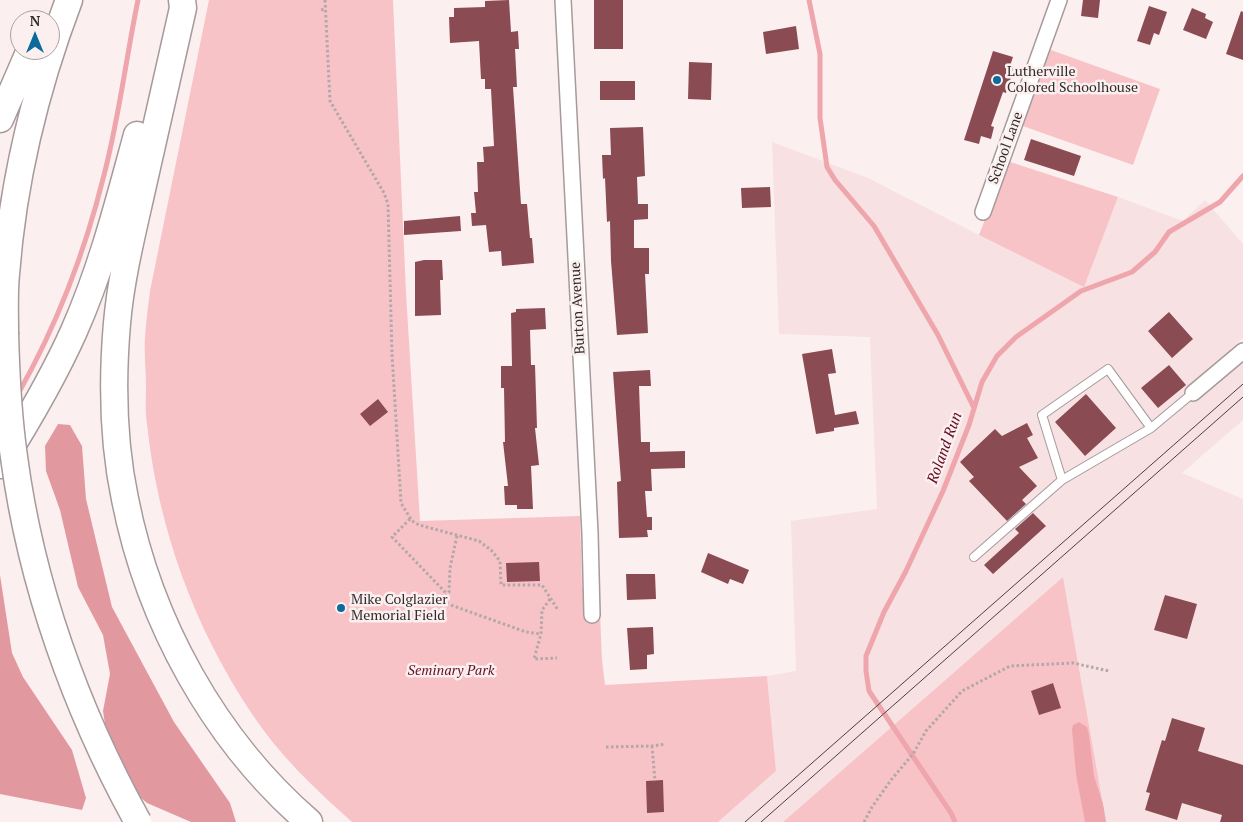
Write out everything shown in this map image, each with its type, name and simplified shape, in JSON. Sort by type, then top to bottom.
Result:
[{"type":"highway","points":[[68,0],[42,80],[26,141],[12,223],[6,275],[5,332],[8,399],[14,458],[31,546],[43,590],[70,675],[86,717],[116,783],[138,822]]},
{"type":"highway","points":[[0,465],[31,415],[53,374],[74,331],[90,289],[111,226],[176,0]]},
{"type":"highway","points":[[182,0],[183,8],[129,248],[117,321],[116,426],[124,499],[134,539],[151,591],[167,631],[186,668],[229,735],[267,782],[309,822]]},
{"type":"highway","points":[[0,119],[26,60]]},
{"type":"street","name":"Burton Avenue","points":[[563,0],[590,533],[592,615]]},
{"type":"street","name":"School Lane","points":[[983,212],[1059,0]]},
{"type":"street","points":[[1193,393],[1243,352]]},
{"type":"lane","points":[[1062,480],[1042,415],[1108,369],[1151,428]]},
{"type":"lane","points":[[974,557],[1062,480],[1151,428],[1193,393]]},
{"type":"path","points":[[326,0],[330,101],[384,193],[388,204],[392,354],[401,503],[410,519],[418,525],[479,541],[491,550],[500,561],[501,585],[542,585],[558,610]]},
{"type":"path","points":[[321,10],[326,9]]},
{"type":"path","points":[[410,519],[392,537],[447,594]]},
{"type":"path","points":[[458,536],[450,568],[449,592],[444,598],[448,604],[526,632],[541,634]]},
{"type":"path","points":[[550,598],[542,610],[541,634],[534,659],[557,658]]},
{"type":"path","points":[[864,822],[891,780],[913,754],[926,731],[962,691],[1010,666],[1074,664],[1109,671]]},
{"type":"path","points":[[606,747],[666,744]]},
{"type":"path","points":[[652,746],[655,781]]},
{"type":"shaded area","points":[[772,142],[868,178],[1084,286],[1118,197],[1183,221],[1205,200],[1243,244],[1243,338],[1187,389],[1195,398],[1243,357],[1243,420],[1182,473],[1243,499],[1243,822],[1106,822],[1063,577],[783,822],[718,822],[776,771],[767,676],[796,671],[791,521],[877,509],[870,337],[779,334]]},
{"type":"shaded area","points":[[58,424],[70,425],[82,446],[86,499],[112,607],[174,722],[230,803],[236,822],[191,822],[147,803],[134,792],[122,771],[105,724],[103,711],[110,674],[103,635],[78,587],[60,510],[46,471],[45,446]]},
{"type":"shaded area","points":[[0,575],[12,653],[23,677],[72,750],[86,798],[82,810],[0,794]]},
{"type":"shaded area","points":[[1079,722],[1087,727],[1094,776],[1103,804],[1106,822],[1085,822],[1076,774],[1072,730],[1073,725]]},
{"type":"green space","name":"Seminary Park","points":[[209,0],[393,0],[406,293],[420,521],[580,516],[582,588],[599,589],[605,685],[767,676],[776,771],[718,822],[352,822],[286,758],[252,714],[231,681],[196,611],[170,539],[152,463],[146,419],[145,343],[150,291]]},
{"type":"green space","points":[[1048,49],[1160,89],[1133,165],[1020,125]]},
{"type":"green space","points":[[1004,160],[1118,197],[1084,287],[979,235],[994,196]]},
{"type":"green space","points":[[1063,577],[1106,822],[783,822]]},
{"type":"building","points":[[509,0],[511,32],[518,31],[519,49],[515,49],[517,87],[513,87],[521,204],[527,204],[534,263],[502,266],[501,251],[489,252],[486,225],[472,226],[471,213],[476,213],[474,192],[478,192],[477,162],[484,162],[483,147],[494,146],[491,89],[485,89],[485,79],[481,79],[479,41],[450,43],[449,17],[454,17],[454,8],[485,7],[485,1]]},
{"type":"building","points":[[594,0],[623,0],[623,49],[594,49]]},
{"type":"building","points":[[1083,0],[1100,0],[1098,18],[1081,16]]},
{"type":"building","points":[[1149,6],[1167,12],[1159,35],[1154,33],[1150,45],[1137,41]]},
{"type":"building","points":[[1192,8],[1206,14],[1205,18],[1213,22],[1206,39],[1183,30]]},
{"type":"building","points":[[1241,11],[1243,12],[1243,60],[1226,54]]},
{"type":"building","points":[[796,26],[799,49],[766,54],[763,32]]},
{"type":"building","points":[[993,51],[1013,57],[1010,66],[1014,68],[1006,93],[1003,92],[991,126],[994,127],[991,139],[981,136],[979,144],[964,140]]},
{"type":"building","points":[[689,62],[712,63],[711,100],[688,99]]},
{"type":"building","points":[[600,81],[635,81],[635,100],[600,100]]},
{"type":"building","points":[[643,127],[645,176],[637,177],[638,204],[648,204],[648,219],[634,220],[634,248],[649,248],[649,274],[645,274],[648,333],[617,335],[610,221],[607,222],[602,155],[611,155],[610,128]]},
{"type":"building","points":[[1031,139],[1081,156],[1074,176],[1024,160]]},
{"type":"building","points":[[770,187],[771,207],[742,208],[741,188]]},
{"type":"building","points":[[460,216],[461,231],[404,235],[404,221]]},
{"type":"building","points":[[442,260],[443,280],[440,280],[441,315],[415,316],[415,262]]},
{"type":"building","points":[[545,308],[546,329],[530,330],[531,365],[535,365],[537,428],[535,428],[539,465],[531,466],[533,509],[517,509],[517,505],[505,505],[504,486],[508,486],[503,442],[505,442],[504,388],[501,388],[501,366],[512,366],[511,313],[516,312],[516,309]]},
{"type":"building","points":[[1169,312],[1193,339],[1172,358],[1148,331]]},
{"type":"building","points":[[832,349],[836,373],[828,374],[835,415],[856,411],[859,424],[834,428],[834,431],[816,434],[802,354]]},
{"type":"building","points":[[1169,365],[1186,385],[1158,408],[1141,388]]},
{"type":"building","points":[[650,370],[651,386],[639,386],[641,442],[650,442],[650,452],[685,451],[685,468],[651,469],[652,491],[645,491],[647,517],[652,517],[652,530],[647,530],[648,537],[619,538],[617,482],[621,481],[613,372]]},
{"type":"building","points":[[1086,394],[1116,428],[1085,456],[1055,422]]},
{"type":"building","points":[[378,399],[388,412],[370,426],[360,414]]},
{"type":"building","points":[[1027,423],[1033,435],[1027,438],[1038,458],[1019,467],[1037,486],[1022,500],[1026,504],[1007,521],[969,481],[974,477],[960,462],[995,429],[1002,436]]},
{"type":"building","points":[[1033,513],[1046,526],[993,574],[984,565],[1019,533],[1015,529]]},
{"type":"building","points":[[708,553],[749,570],[743,584],[730,579],[728,584],[701,572]]},
{"type":"building","points":[[539,562],[540,581],[507,582],[506,563]]},
{"type":"building","points":[[626,574],[655,574],[656,599],[627,600]]},
{"type":"building","points":[[1165,595],[1197,604],[1187,639],[1154,630]]},
{"type":"building","points":[[653,627],[654,654],[647,655],[647,669],[630,670],[627,628]]},
{"type":"building","points":[[1053,683],[1061,708],[1039,715],[1031,691]]},
{"type":"building","points":[[1172,718],[1205,728],[1198,751],[1243,765],[1243,822],[1220,822],[1222,815],[1182,803],[1177,820],[1145,810],[1150,793],[1146,792],[1162,740],[1165,741]]},
{"type":"building","points":[[663,780],[664,812],[647,813],[646,781]]},
{"type":"waterway","points":[[18,394],[57,315],[88,232],[109,153],[138,0]]},
{"type":"waterway","points":[[809,0],[820,54],[820,118],[827,167],[835,180],[874,226],[938,335],[974,408]]},
{"type":"waterway","name":"Roland Run","points":[[955,822],[951,813],[869,691],[866,656],[884,612],[906,571],[943,491],[969,425],[982,382],[997,356],[1016,337],[1081,291],[1132,272],[1155,252],[1169,232],[1220,202],[1243,176]]},
{"type":"tram line","points":[[745,822],[1243,384]]},
{"type":"tram line","points":[[761,822],[1243,397]]},
{"type":"place","name":"Lutherville Colored Schoolhouse","points":[[997,80]]},
{"type":"place","name":"Mike Colglazier Memorial Field","points":[[341,608]]}]
